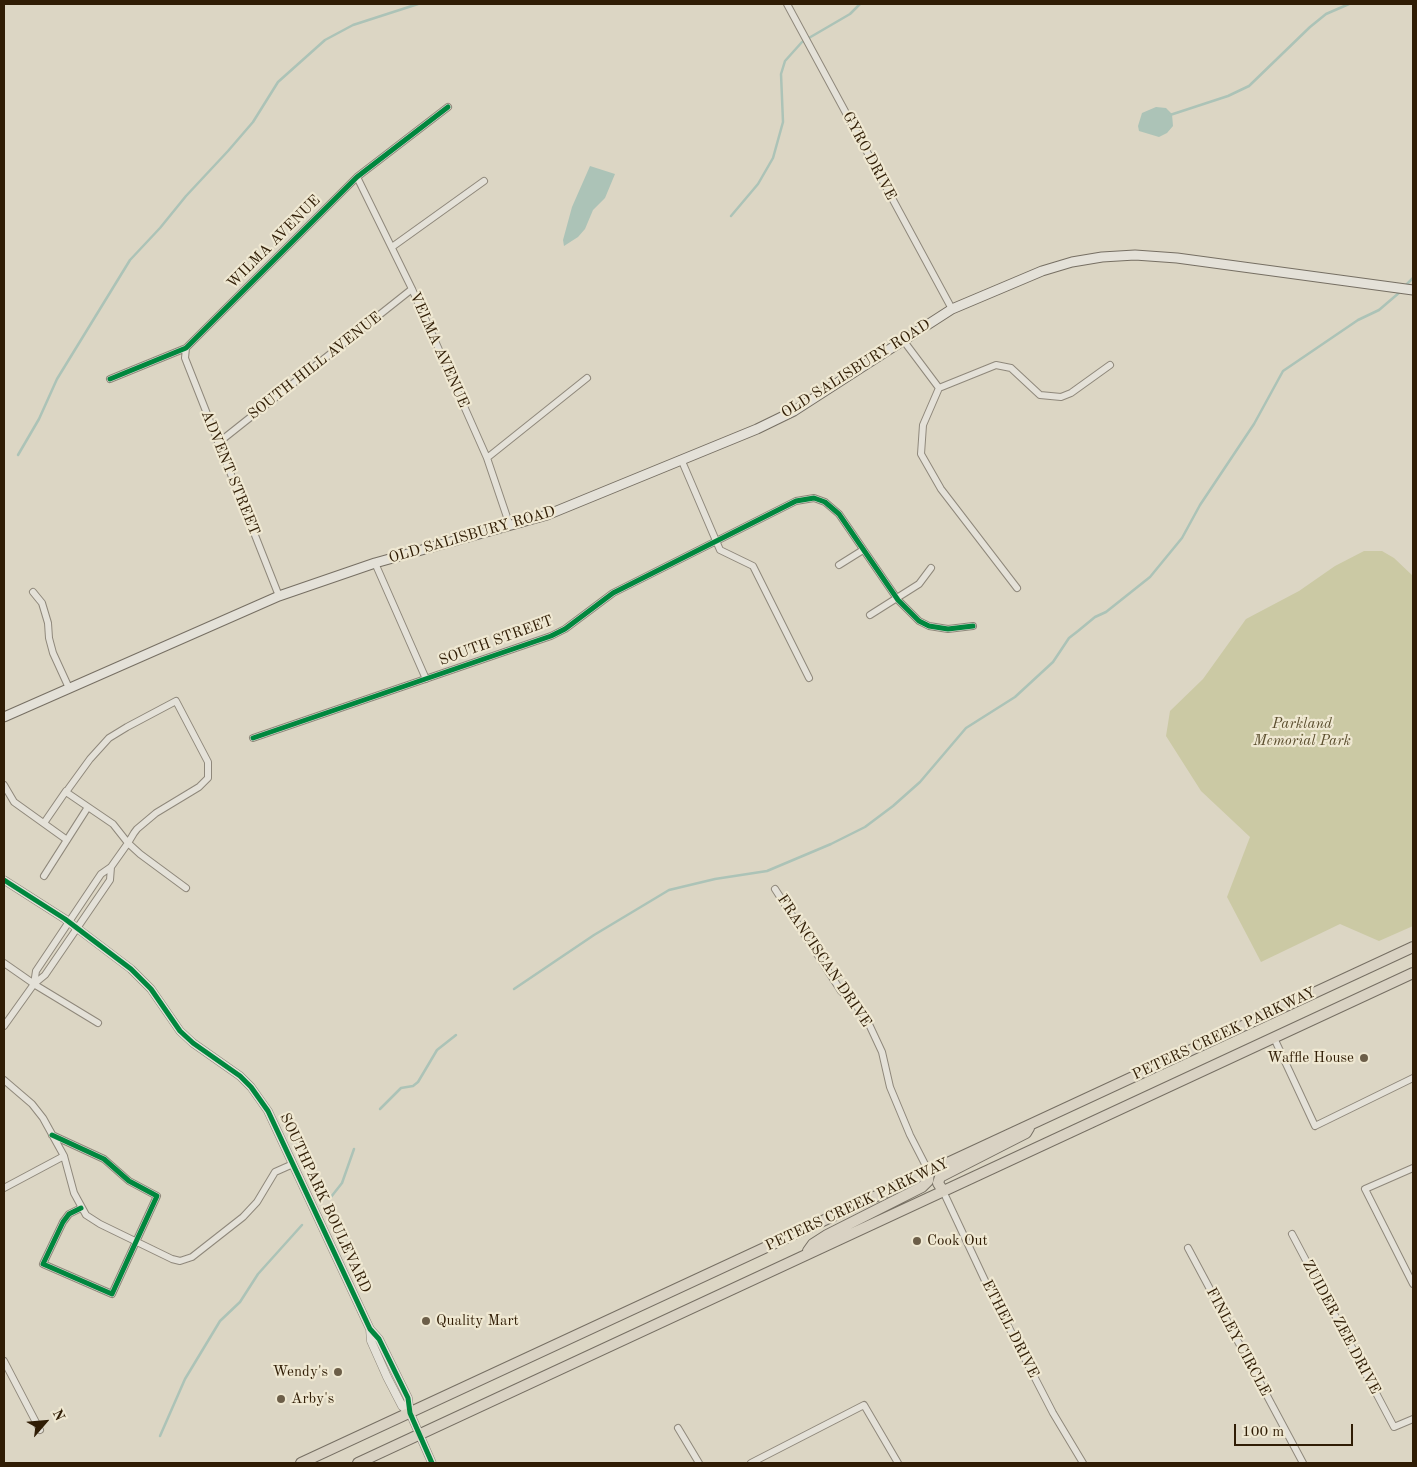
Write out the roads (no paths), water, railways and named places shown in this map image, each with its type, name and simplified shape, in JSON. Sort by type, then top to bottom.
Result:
[{"type":"main road","name":"OLD SALISBURY ROAD","points":[[4,717],[279,596],[375,563],[547,515],[681,459],[757,430],[794,411],[952,309],[1016,280],[1072,262],[1102,257],[1135,255],[1176,258],[1413,290]]},
{"type":"main road","name":"PETERS CREEK PARKWAY","points":[[301,1463],[1413,947]]},
{"type":"main road","name":"PETERS CREEK PARKWAY","points":[[358,1463],[1413,973]]},
{"type":"main road","points":[[943,1191],[938,1183],[940,1177],[1026,1133],[1032,1123]]},
{"type":"main road","points":[[805,1255],[813,1244],[827,1235],[922,1188],[928,1181],[929,1172]]},
{"type":"street","name":"GYRO DRIVE","points":[[787,4],[952,309]]},
{"type":"street","name":"WILMA AVENUE","points":[[110,379],[186,348],[357,177],[448,107]]},
{"type":"street","name":"VELMA AVENUE","points":[[357,177],[412,289],[487,458],[510,526]]},
{"type":"street","points":[[392,247],[484,181]]},
{"type":"street","name":"SOUTH HILL AVENUE","points":[[218,443],[412,289]]},
{"type":"street","points":[[903,340],[939,388]]},
{"type":"street","name":"ADVENT STREET","points":[[186,348],[185,358],[279,596]]},
{"type":"street","points":[[1017,588],[941,489],[921,454],[923,425],[939,388],[996,365],[1011,368],[1040,395],[1061,398],[1110,366]]},
{"type":"street","points":[[487,458],[587,378]]},
{"type":"street","points":[[681,459],[720,550],[753,566],[809,678]]},
{"type":"street","name":"SOUTH STREET","points":[[253,738],[426,680],[565,630],[613,592],[796,500],[814,498],[825,502],[839,514],[863,550]]},
{"type":"street","points":[[839,565],[863,550],[910,614],[928,626],[948,629],[973,626]]},
{"type":"street","points":[[375,563],[426,680]]},
{"type":"street","points":[[870,615],[898,600],[919,584],[931,568]]},
{"type":"street","points":[[34,592],[42,603],[48,623],[53,654],[69,688]]},
{"type":"street","points":[[34,984],[36,971],[47,954],[101,874],[111,867],[137,829],[150,817],[199,786],[209,776],[208,762],[176,701],[127,726],[110,738],[90,759],[44,823]]},
{"type":"street","points":[[4,785],[14,802],[67,840]]},
{"type":"street","points":[[66,792],[113,824],[128,843],[186,888]]},
{"type":"street","points":[[44,876],[88,806]]},
{"type":"street","points":[[4,1026],[34,984],[46,975],[110,880],[111,867]]},
{"type":"street","name":"SOUTHPARK BOULEVARD","points":[[4,880],[69,922],[132,969],[151,989],[169,1016],[193,1043],[240,1076],[252,1087],[268,1111],[370,1329],[371,1341],[387,1377],[402,1406],[410,1413],[432,1463]]},
{"type":"street","name":"FRANCISCAN DRIVE","points":[[775,889],[841,991],[855,1004],[868,1022],[882,1052],[890,1088],[910,1135],[929,1172]]},
{"type":"street","points":[[47,954],[56,960]]},
{"type":"street","points":[[4,962],[34,984],[98,1023]]},
{"type":"street","points":[[1274,1038],[1315,1126],[1413,1078]]},
{"type":"street","points":[[4,1080],[32,1104],[52,1135],[64,1156],[74,1193],[81,1208],[93,1220],[136,1243],[172,1259],[180,1261],[192,1257],[252,1208],[275,1172],[293,1164]]},
{"type":"street","points":[[52,1135],[97,1155],[129,1181],[157,1196],[112,1294],[43,1264],[63,1222],[69,1214],[81,1208]]},
{"type":"street","points":[[4,1188],[64,1156]]},
{"type":"street","points":[[1413,1168],[1364,1188],[1413,1284]]},
{"type":"street","name":"ETHEL DRIVE","points":[[943,1191],[988,1287],[1053,1413],[1083,1463]]},
{"type":"street","name":"ZUIDER ZEE DRIVE","points":[[1292,1234],[1394,1427],[1413,1419]]},
{"type":"street","name":"FINLEY CIRCLE","points":[[1188,1248],[1303,1463]]},
{"type":"street","points":[[4,1362],[40,1430]]},
{"type":"street","points":[[751,1463],[864,1405],[898,1463]]},
{"type":"street","points":[[678,1428],[699,1463]]},
{"type":"waterway","points":[[18,455],[39,419],[57,379],[130,260],[253,122],[278,82],[325,40],[353,25],[418,4]]},
{"type":"waterway","points":[[731,216],[758,184],[773,158],[783,122],[781,74],[785,61],[802,42],[850,14],[860,4]]},
{"type":"waterway","points":[[1170,115],[1228,96],[1249,86],[1310,27],[1326,14],[1349,4]]},
{"type":"waterway","points":[[1405,286],[1413,278]]},
{"type":"waterway","points":[[514,989],[594,935],[669,890],[715,879],[767,871],[831,844],[865,827],[893,806],[920,782],[966,728],[1015,697],[1053,662],[1069,638],[1150,577],[1182,538],[1200,505],[1254,424],[1283,371],[1358,320],[1379,310],[1400,292]]},
{"type":"waterway","points":[[380,1109],[401,1088],[413,1086],[418,1082],[437,1050],[456,1035]]},
{"type":"waterway","points":[[331,1197],[342,1183],[354,1149]]},
{"type":"waterway","points":[[160,1436],[185,1379],[220,1321],[240,1302],[258,1274],[302,1225]]},
{"type":"place","name":"Waffle House","points":[[1364,1058]]},
{"type":"place","name":"Cook Out","points":[[917,1241]]},
{"type":"place","name":"Quality Mart","points":[[426,1321]]},
{"type":"place","name":"Wendy's","points":[[338,1372]]},
{"type":"place","name":"Arby's","points":[[281,1399]]},
{"type":"park label","name":"Parkland Memorial Park","points":[[1302,732]]}]
